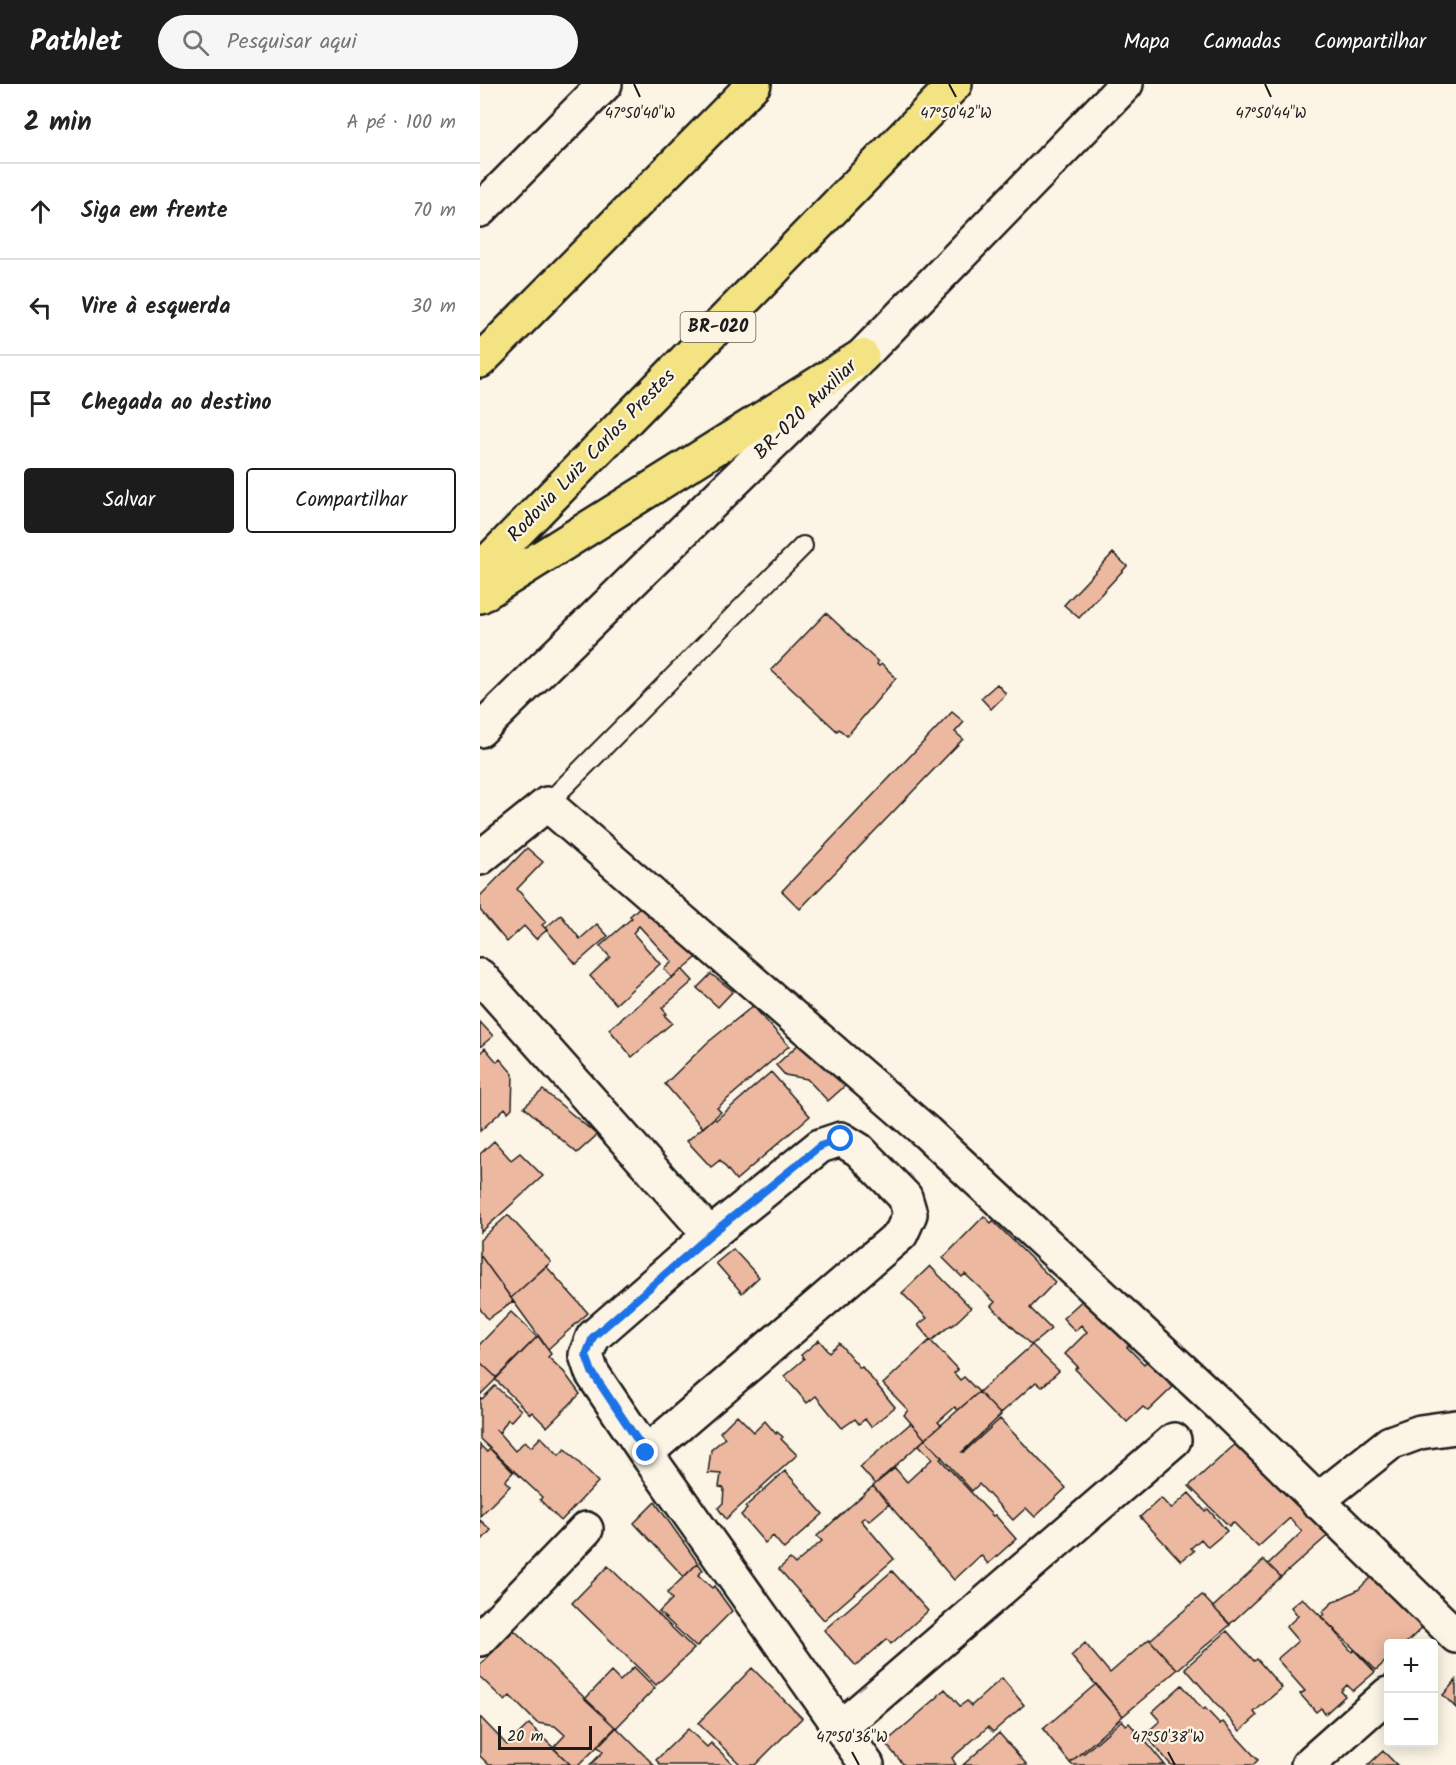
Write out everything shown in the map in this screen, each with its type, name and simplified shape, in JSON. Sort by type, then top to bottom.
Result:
[{"type":"highway","points":[[480,362],[754,84]]},
{"type":"highway","name":"Rodovia Luiz Carlos Prestes","points":[[480,570],[956,84]]},
{"type":"highway","points":[[480,352],[509,332]]},
{"type":"highway","points":[[480,597],[862,356]]},
{"type":"street","points":[[480,210],[605,84]]},
{"type":"street","name":"BR-020 Auxiliar","points":[[480,730],[862,356],[1126,84]]},
{"type":"street","points":[[480,858],[547,804],[926,1132],[1220,1405],[1456,1636]]},
{"type":"street","points":[[480,976],[710,1235]]},
{"type":"street","points":[[646,1453],[901,1234],[910,1214],[905,1197],[859,1150],[841,1139],[820,1146],[710,1235],[593,1337],[586,1355],[592,1372],[646,1453],[867,1765]]},
{"type":"street","points":[[1317,1501],[1390,1443],[1420,1432],[1456,1427]]},
{"type":"street","points":[[840,1728],[1174,1440]]},
{"type":"street","points":[[480,1639],[586,1529]]},
{"type":"street","points":[[1308,1765],[1384,1698]]},
{"type":"lane","points":[[547,804],[803,546]]},
{"type":"building","points":[[1113,553],[1127,566],[1079,618],[1064,605]]},
{"type":"building","points":[[826,613],[878,662],[879,666],[882,664],[896,678],[847,736],[839,729],[837,731],[771,670]]},
{"type":"building","points":[[997,684],[1006,694],[991,709],[981,698]]},
{"type":"building","points":[[952,712],[964,722],[955,732],[963,739],[800,909],[782,891]]},
{"type":"building","points":[[527,848],[543,862],[517,889],[546,922],[542,925],[547,930],[536,939],[524,926],[507,942],[480,910],[480,896]]},
{"type":"building","points":[[644,903],[701,954],[672,978],[664,969],[672,962],[639,926],[633,933],[660,964],[616,1004],[590,976],[610,957],[600,946],[632,918],[630,916]]},
{"type":"building","points":[[561,915],[580,939],[597,924],[608,936],[576,964],[545,928]]},
{"type":"building","points":[[682,969],[693,981],[662,1008],[667,1014],[664,1015],[672,1023],[632,1057],[609,1029]]},
{"type":"building","points":[[711,974],[733,991],[718,1007],[697,988]]},
{"type":"building","points":[[753,1006],[789,1046],[717,1108],[721,1112],[703,1128],[665,1084],[707,1043]]},
{"type":"building","points":[[480,1022],[493,1036],[480,1047]]},
{"type":"building","points":[[800,1043],[846,1085],[828,1101],[807,1079],[785,1075],[776,1065]]},
{"type":"building","points":[[485,1048],[497,1062],[500,1059],[513,1074],[512,1108],[508,1112],[505,1108],[480,1131],[480,1053]]},
{"type":"building","points":[[771,1072],[810,1116],[736,1180],[720,1160],[711,1167],[687,1141],[714,1118],[716,1120]]},
{"type":"building","points":[[543,1090],[597,1135],[577,1153],[524,1107]]},
{"type":"building","points":[[494,1141],[511,1160],[520,1153],[543,1176],[481,1232],[480,1154]]},
{"type":"building","points":[[508,1215],[551,1262],[511,1298],[480,1255],[480,1240]]},
{"type":"building","points":[[984,1216],[991,1223],[993,1221],[1055,1282],[1030,1308],[1051,1329],[1031,1345],[991,1306],[995,1302],[965,1274],[962,1277],[943,1258]]},
{"type":"building","points":[[733,1249],[759,1277],[742,1293],[716,1263]]},
{"type":"building","points":[[480,1255],[513,1301],[488,1319],[480,1309]]},
{"type":"building","points":[[546,1266],[588,1313],[548,1349],[511,1298]]},
{"type":"building","points":[[930,1266],[971,1308],[931,1341],[918,1325],[927,1318],[902,1293]]},
{"type":"building","points":[[1086,1297],[1133,1341],[1127,1347],[1144,1364],[1148,1360],[1153,1366],[1157,1363],[1175,1380],[1170,1384],[1173,1387],[1148,1411],[1143,1407],[1127,1422],[1075,1369],[1078,1367],[1065,1354],[1087,1332],[1081,1325],[1075,1331],[1063,1318]]},
{"type":"building","points":[[511,1312],[537,1337],[497,1378],[480,1362],[480,1344]]},
{"type":"building","points":[[538,1336],[551,1354],[548,1357],[564,1372],[580,1394],[547,1427],[532,1412],[530,1414],[495,1379]]},
{"type":"building","points":[[819,1340],[829,1352],[839,1343],[895,1407],[871,1427],[865,1419],[859,1424],[855,1419],[842,1428],[816,1396],[807,1403],[784,1376],[804,1359],[801,1355]]},
{"type":"building","points":[[930,1340],[958,1370],[954,1373],[960,1380],[964,1377],[979,1392],[958,1410],[955,1407],[938,1422],[941,1425],[925,1439],[904,1415],[908,1410],[883,1384]]},
{"type":"building","points":[[1032,1345],[1059,1371],[1042,1387],[1036,1382],[1000,1414],[979,1392]]},
{"type":"building","points":[[480,1362],[497,1378],[480,1395]]},
{"type":"building","points":[[495,1386],[521,1410],[511,1421],[508,1419],[500,1432],[497,1431],[515,1451],[525,1441],[531,1447],[541,1437],[559,1455],[565,1449],[598,1482],[561,1521],[540,1500],[542,1497],[480,1439],[480,1397],[482,1399]]},
{"type":"building","points":[[979,1392],[1001,1415],[962,1452],[1000,1419],[1066,1488],[1035,1517],[1026,1508],[1013,1520],[979,1484],[972,1491],[925,1439]]},
{"type":"building","points":[[737,1415],[754,1432],[765,1421],[776,1434],[777,1432],[783,1437],[781,1439],[797,1455],[726,1519],[718,1508],[723,1503],[724,1488],[719,1487],[721,1474],[708,1473],[711,1450],[725,1438],[720,1432]]},
{"type":"building","points":[[911,1423],[925,1439],[875,1484],[860,1467]]},
{"type":"building","points":[[925,1439],[942,1457],[940,1459],[1016,1539],[988,1564],[981,1555],[954,1580],[873,1486],[895,1468],[907,1482],[932,1459],[919,1445]]},
{"type":"building","points":[[1240,1440],[1334,1530],[1281,1577],[1268,1564],[1302,1532],[1290,1518],[1258,1547],[1233,1522],[1229,1526],[1189,1486]]},
{"type":"building","points":[[480,1445],[487,1452],[490,1449],[513,1472],[505,1481],[510,1486],[480,1516]]},
{"type":"building","points":[[785,1471],[823,1514],[784,1549],[773,1536],[765,1543],[741,1515],[747,1509],[745,1507]]},
{"type":"building","points":[[873,1486],[889,1504],[869,1521],[865,1517],[861,1520],[894,1559],[824,1620],[779,1569],[790,1559],[795,1564],[822,1541],[817,1536]]},
{"type":"building","points":[[1189,1493],[1205,1511],[1208,1509],[1227,1531],[1208,1547],[1201,1539],[1191,1548],[1194,1551],[1181,1561],[1140,1517],[1161,1498],[1171,1509]]},
{"type":"building","points":[[655,1502],[698,1563],[684,1577],[634,1523]]},
{"type":"building","points":[[480,1520],[491,1530],[480,1542]]},
{"type":"building","points":[[1264,1560],[1281,1577],[1230,1624],[1213,1607]]},
{"type":"building","points":[[698,1563],[703,1570],[698,1575],[712,1588],[714,1586],[732,1611],[696,1647],[659,1612],[672,1599],[667,1593]]},
{"type":"building","points":[[608,1566],[694,1649],[656,1685],[572,1603]]},
{"type":"building","points":[[1378,1570],[1429,1621],[1410,1639],[1384,1639],[1384,1663],[1376,1670],[1321,1617],[1324,1614],[1322,1612],[1333,1602],[1358,1590]]},
{"type":"building","points":[[892,1571],[928,1611],[891,1644],[887,1639],[856,1666],[824,1630]]},
{"type":"building","points":[[1202,1595],[1230,1625],[1177,1670],[1150,1640]]},
{"type":"building","points":[[1302,1598],[1335,1630],[1352,1652],[1354,1650],[1375,1672],[1353,1691],[1347,1685],[1341,1691],[1345,1696],[1325,1714],[1321,1708],[1316,1712],[1300,1694],[1305,1691],[1277,1659],[1298,1641],[1286,1627],[1298,1616],[1291,1607]]},
{"type":"building","points":[[514,1630],[616,1728],[579,1765],[571,1765],[553,1748],[565,1735],[555,1726],[537,1723],[510,1696],[505,1701],[480,1677],[480,1665]]},
{"type":"building","points":[[1227,1631],[1254,1661],[1257,1659],[1282,1688],[1254,1712],[1257,1716],[1240,1731],[1185,1668]]},
{"type":"building","points":[[1149,1639],[1177,1670],[1123,1716],[1071,1656],[1085,1643],[1110,1673]]},
{"type":"building","points":[[634,1667],[655,1688],[616,1728],[585,1699],[611,1672],[620,1681]]},
{"type":"building","points":[[752,1668],[802,1718],[755,1765],[741,1765],[698,1723]]},
{"type":"building","points":[[1002,1678],[1024,1705],[993,1732],[988,1727],[952,1758],[956,1765],[904,1765],[885,1743],[945,1689],[960,1706],[967,1701],[971,1706]]},
{"type":"building","points":[[1456,1680],[1456,1708],[1443,1695]]},
{"type":"building","points":[[1096,1684],[1123,1716],[1070,1763],[1043,1729]]},
{"type":"building","points":[[1182,1685],[1203,1710],[1205,1708],[1220,1724],[1223,1722],[1258,1760],[1253,1765],[1171,1765],[1145,1734],[1160,1721],[1152,1712]]},
{"type":"building","points":[[480,1717],[507,1745],[529,1724],[570,1764],[489,1765],[480,1756]]},
{"type":"building","points":[[1122,1720],[1126,1725],[1129,1723],[1139,1740],[1142,1737],[1165,1765],[1072,1765],[1070,1763],[1082,1752],[1083,1754]]},
{"type":"building","points":[[616,1727],[654,1765],[590,1765],[603,1752],[597,1746]]},
{"type":"building","points":[[688,1729],[707,1747],[711,1743],[734,1765],[661,1765],[656,1760]]},
{"type":"building","points":[[999,1733],[1027,1765],[963,1765]]},
{"type":"building","points":[[1383,1751],[1397,1765],[1368,1765]]},
{"type":"route","points":[[646,1453],[592,1372],[586,1355],[593,1337],[710,1235],[820,1146],[841,1139]]}]
